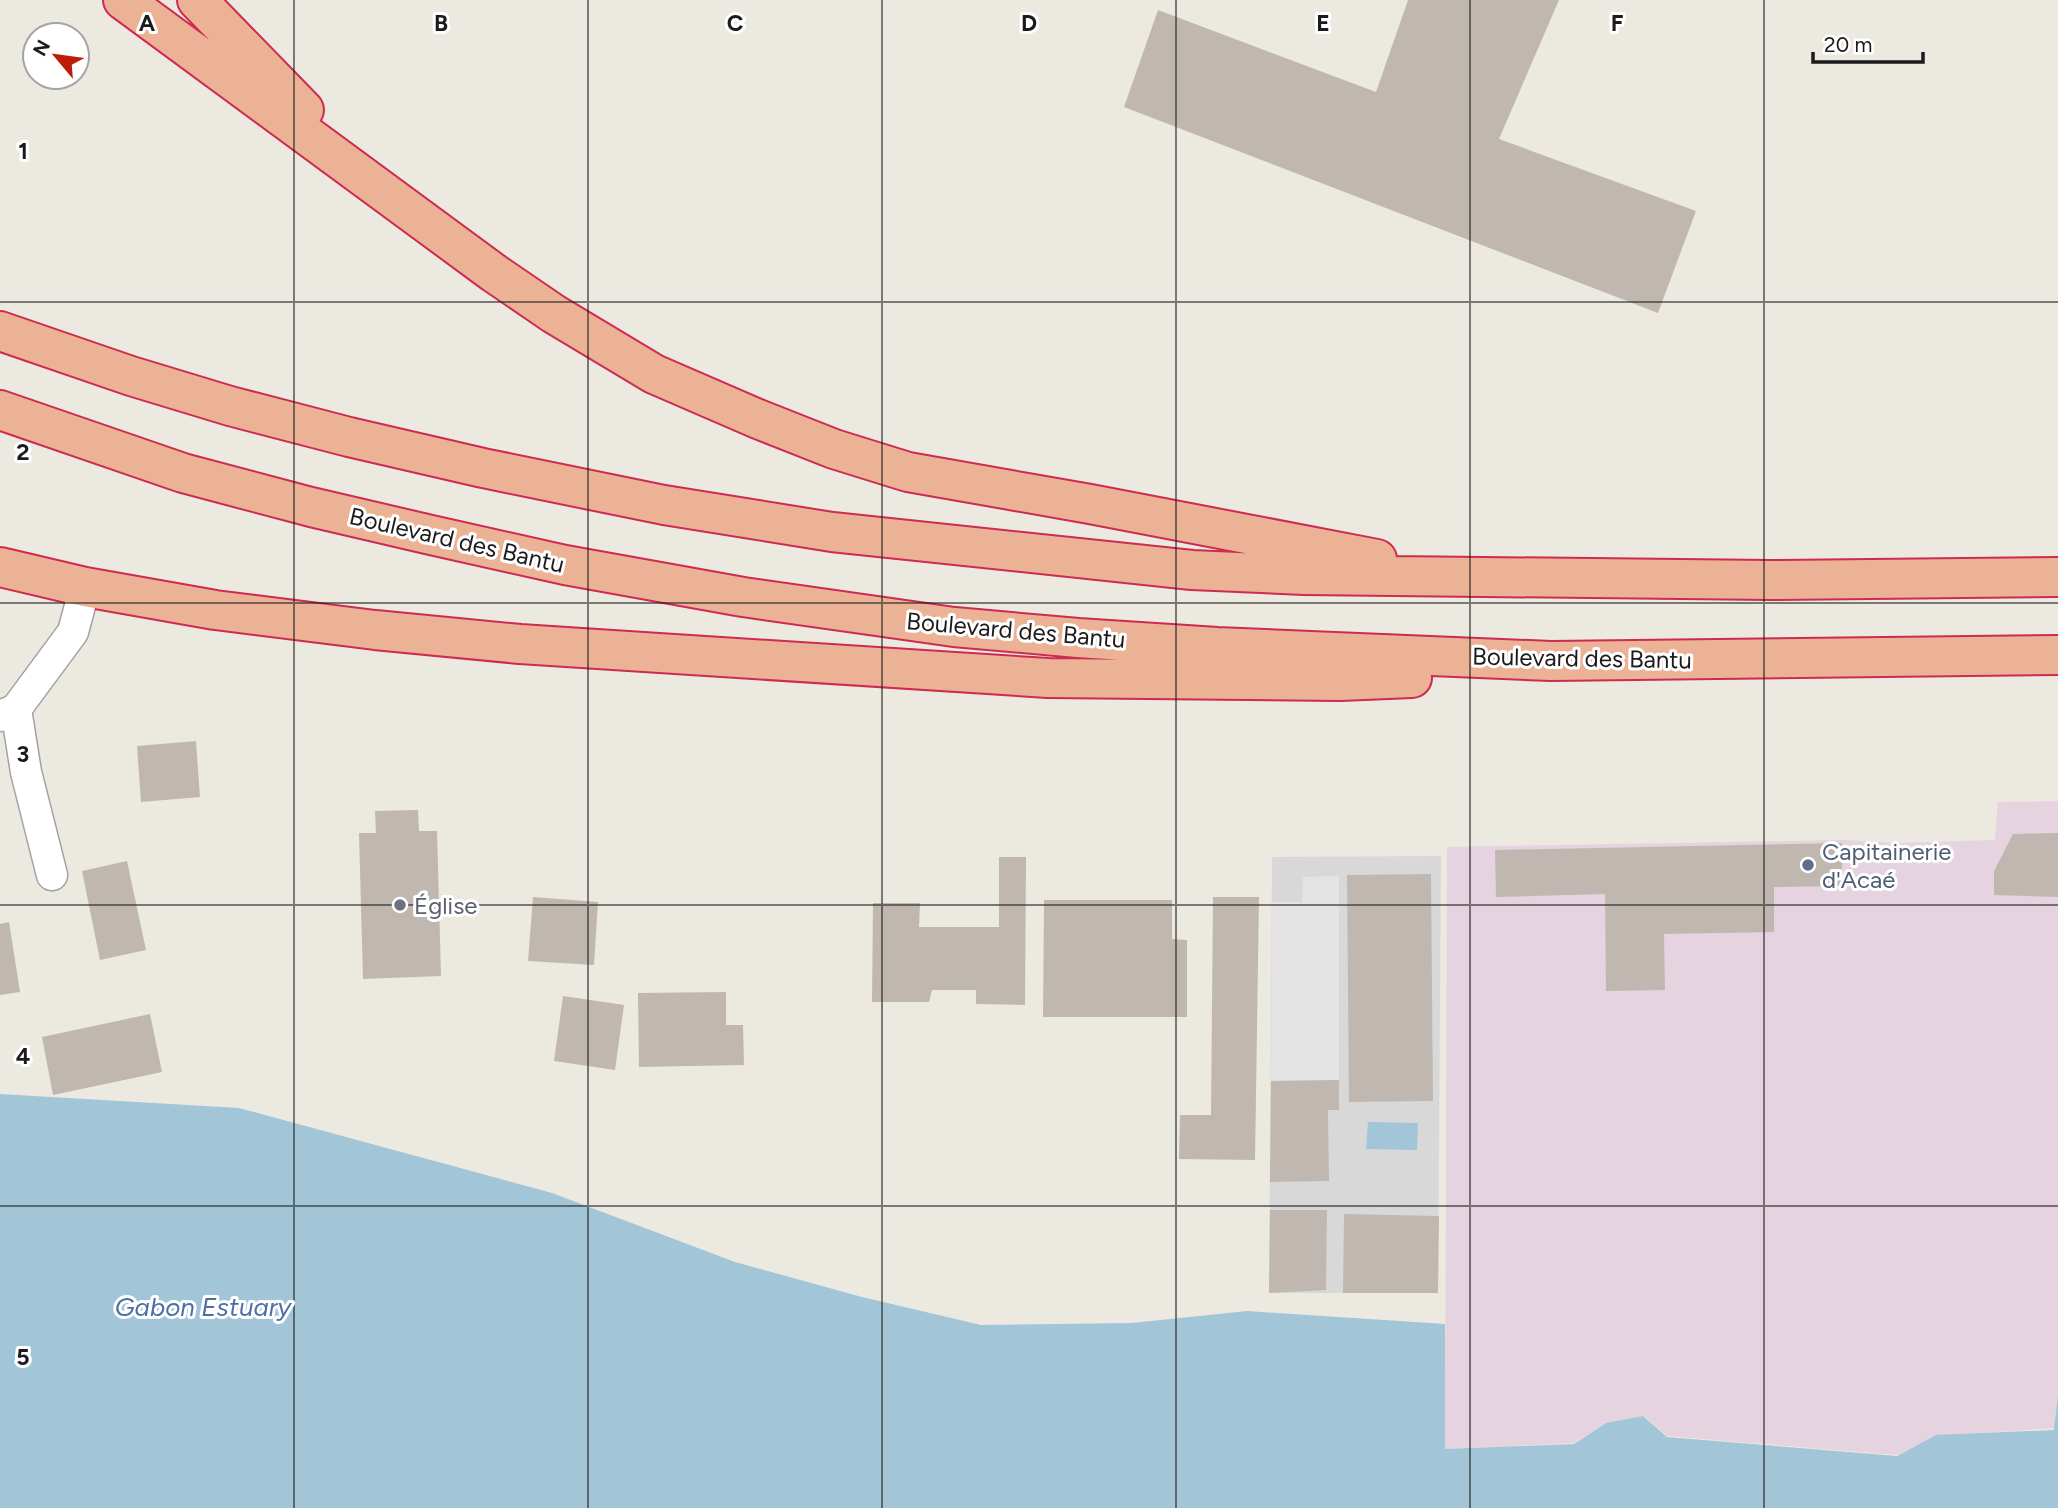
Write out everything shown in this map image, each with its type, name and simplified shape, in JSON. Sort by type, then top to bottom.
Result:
[{"type":"highway","points":[[122,0],[554,314],[654,374],[758,419],[834,449],[908,472],[1472,577]]},
{"type":"highway","points":[[197,0],[368,178]]},
{"type":"highway","points":[[0,331],[131,376],[230,406],[483,468],[664,505],[832,532],[1192,570],[1375,577],[1770,580],[2058,577]]},
{"type":"highway","name":"Boulevard des Bantu","points":[[0,410],[183,473],[311,507],[565,565],[743,597],[954,627],[1217,647],[1551,661],[2058,655]]},
{"type":"highway","points":[[0,567],[85,587],[215,610],[520,644],[1048,678],[1340,681],[1506,676],[1551,661]]},
{"type":"street","points":[[52,875],[8,713],[73,632],[85,587]]},
{"type":"shaded area","points":[[2058,801],[2058,1392],[2055,1428],[1935,1436],[1898,1455],[1667,1436],[1644,1416],[1606,1423],[1574,1443],[1445,1449],[1447,847],[1995,840],[1998,802]]},
{"type":"shaded area","points":[[1441,856],[1438,1293],[1269,1293],[1272,857]]},
{"type":"shaded area","points":[[1339,876],[1339,1080],[1271,1081],[1272,902],[1302,902],[1303,877]]},
{"type":"water","name":"Gabon Estuary","points":[[0,1094],[239,1108],[552,1193],[735,1262],[862,1297],[981,1325],[1132,1323],[1247,1311],[1445,1324],[1445,1449],[1574,1444],[1606,1423],[1643,1416],[1667,1437],[1897,1456],[1936,1435],[2054,1430],[2058,1394],[2058,1508],[0,1508]]},
{"type":"water","points":[[1368,1122],[1418,1123],[1417,1150],[1366,1149]]},
{"type":"building","points":[[1408,0],[1559,0],[1499,139],[1696,211],[1658,313],[1124,107],[1158,10],[1376,92]]},
{"type":"building","points":[[196,741],[200,797],[141,802],[137,746]]},
{"type":"building","name":"Église","points":[[418,810],[419,831],[437,831],[441,976],[363,979],[359,833],[376,833],[375,811]]},
{"type":"building","points":[[2058,833],[2058,897],[1994,895],[1994,871],[2013,834]]},
{"type":"building","points":[[1842,843],[1842,886],[1774,887],[1774,932],[1664,934],[1665,990],[1606,991],[1605,894],[1496,897],[1495,850]]},
{"type":"building","points":[[999,857],[1026,857],[1025,1005],[976,1004],[976,990],[932,990],[929,1002],[872,1002],[873,903],[920,903],[919,927],[999,927]]},
{"type":"building","points":[[127,861],[146,950],[100,960],[82,871]]},
{"type":"building","points":[[1431,874],[1433,1101],[1349,1102],[1347,875]]},
{"type":"building","points":[[533,897],[598,902],[594,965],[528,961]]},
{"type":"building","points":[[1213,897],[1259,897],[1255,1160],[1179,1159],[1180,1115],[1211,1115]]},
{"type":"building","points":[[1044,900],[1172,900],[1172,939],[1187,940],[1187,1017],[1043,1017]]},
{"type":"building","points":[[9,922],[20,992],[0,995],[0,924]]},
{"type":"building","points":[[726,992],[726,1025],[743,1025],[744,1065],[639,1067],[638,993]]},
{"type":"building","points":[[563,996],[624,1005],[615,1070],[554,1061]]},
{"type":"building","points":[[150,1014],[162,1072],[53,1095],[42,1037]]},
{"type":"building","points":[[1339,1080],[1339,1110],[1328,1110],[1329,1181],[1270,1182],[1271,1081]]},
{"type":"building","points":[[1270,1210],[1327,1210],[1326,1290],[1269,1293]]},
{"type":"building","points":[[1344,1214],[1439,1216],[1438,1293],[1343,1293]]},
{"type":"place","name":"Capitainerie d'Acaé","points":[[1808,865]]},
{"type":"place","name":"Église","points":[[400,905]]}]
